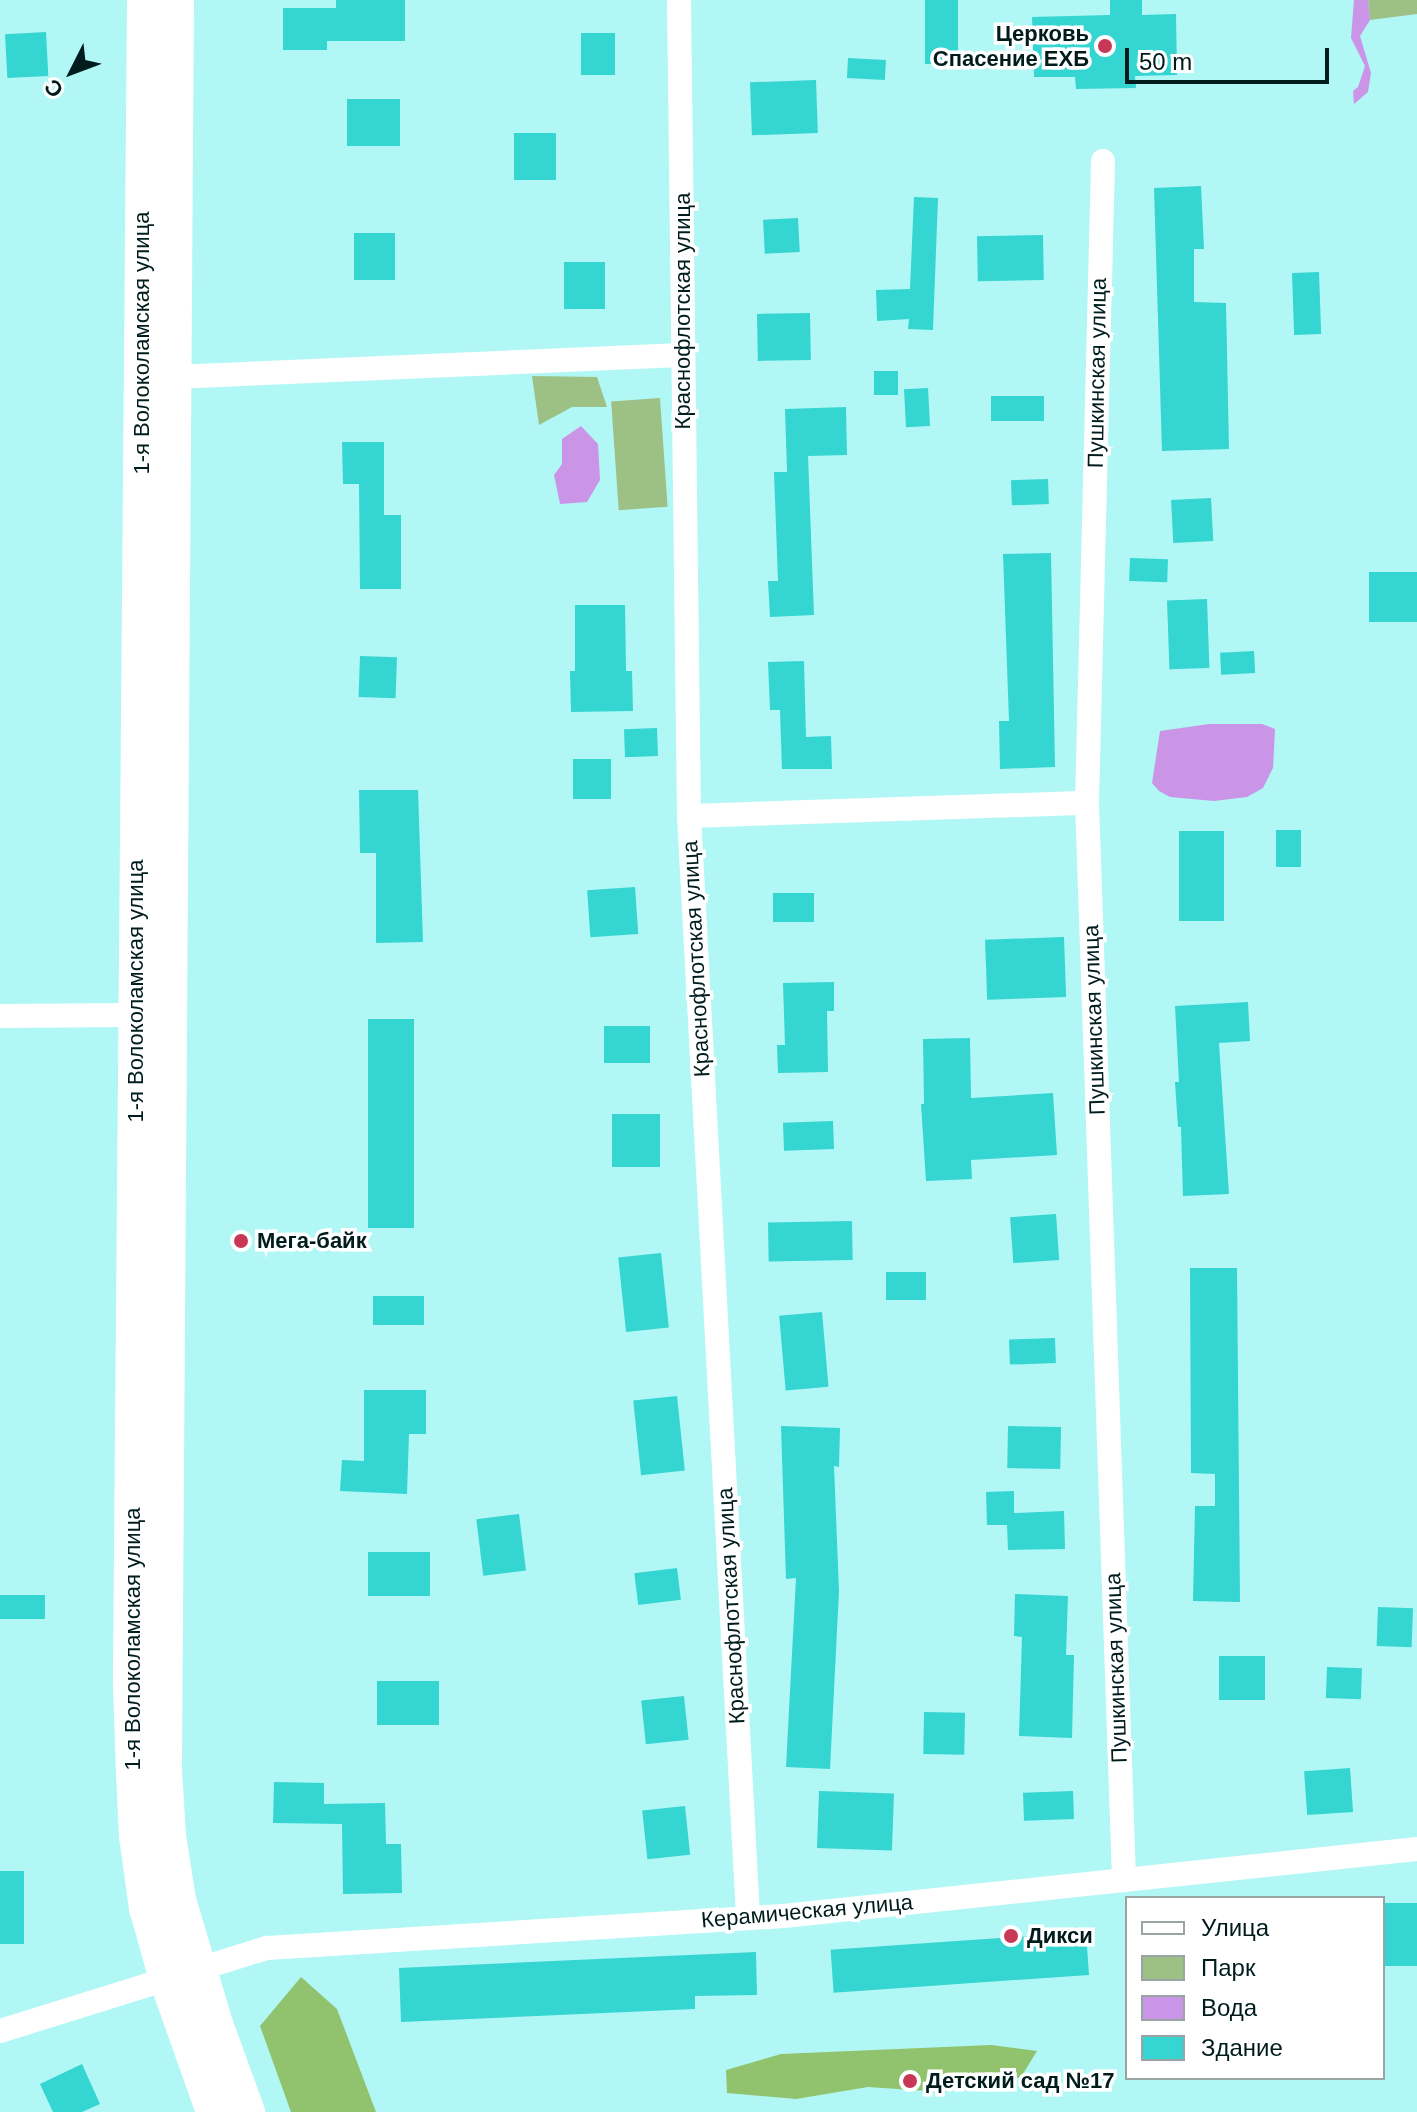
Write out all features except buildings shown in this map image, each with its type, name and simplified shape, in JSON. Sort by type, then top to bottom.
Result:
[{"type":"main road","name":"1-я Волоколамская улица","points":[[145,0],[136,1015],[134,1773],[143,1885],[247,2112]]},
{"type":"main road","name":"1-я Волоколамская улица","points":[[176,0],[162,1683],[168,1836],[178,1900],[182,1974],[214,2112]]},
{"type":"street","name":"Краснофлотская улица","points":[[679,0],[684,164],[682,355],[689,816],[748,1917]]},
{"type":"street","name":"Пушкинская улица","points":[[1103,161],[1087,803],[1124,1880]]},
{"type":"street","points":[[173,377],[682,355]]},
{"type":"street","points":[[689,816],[1087,803]]},
{"type":"street","points":[[0,1016],[136,1015]]},
{"type":"street","name":"Керамическая улица","points":[[182,1974],[267,1948],[748,1917],[1417,1849]]},
{"type":"street","points":[[0,2031],[182,1974]]},
{"type":"green space","points":[[1368,0],[1417,0],[1417,14],[1370,20]]},
{"type":"green space","points":[[532,376],[597,377],[607,407],[572,407],[539,425]]},
{"type":"green space","points":[[660,398],[668,507],[619,510],[611,401]]},
{"type":"green space","points":[[301,1977],[337,2009],[376,2112],[291,2112],[260,2026]]},
{"type":"green space","points":[[991,2045],[1037,2051],[1021,2077],[943,2092],[868,2087],[796,2099],[727,2093],[726,2070],[781,2054]]},
{"type":"water","points":[[1354,0],[1368,0],[1370,20],[1360,36],[1371,73],[1368,92],[1354,104],[1353,91],[1358,87],[1365,66],[1351,38]]},
{"type":"water","points":[[581,426],[598,444],[600,480],[587,502],[560,504],[554,475],[562,464],[562,439]]},
{"type":"water","points":[[1209,724],[1262,724],[1275,729],[1273,768],[1263,788],[1247,797],[1214,801],[1170,797],[1152,783],[1160,731]]},
{"type":"place","name":"Церковь Спасение ЕХБ","points":[[1105,46]]},
{"type":"place","name":"Мега-байк","points":[[241,1241]]},
{"type":"place","name":"Дикси","points":[[1011,1936]]},
{"type":"place","name":"Детский сад №17","points":[[910,2081]]}]
